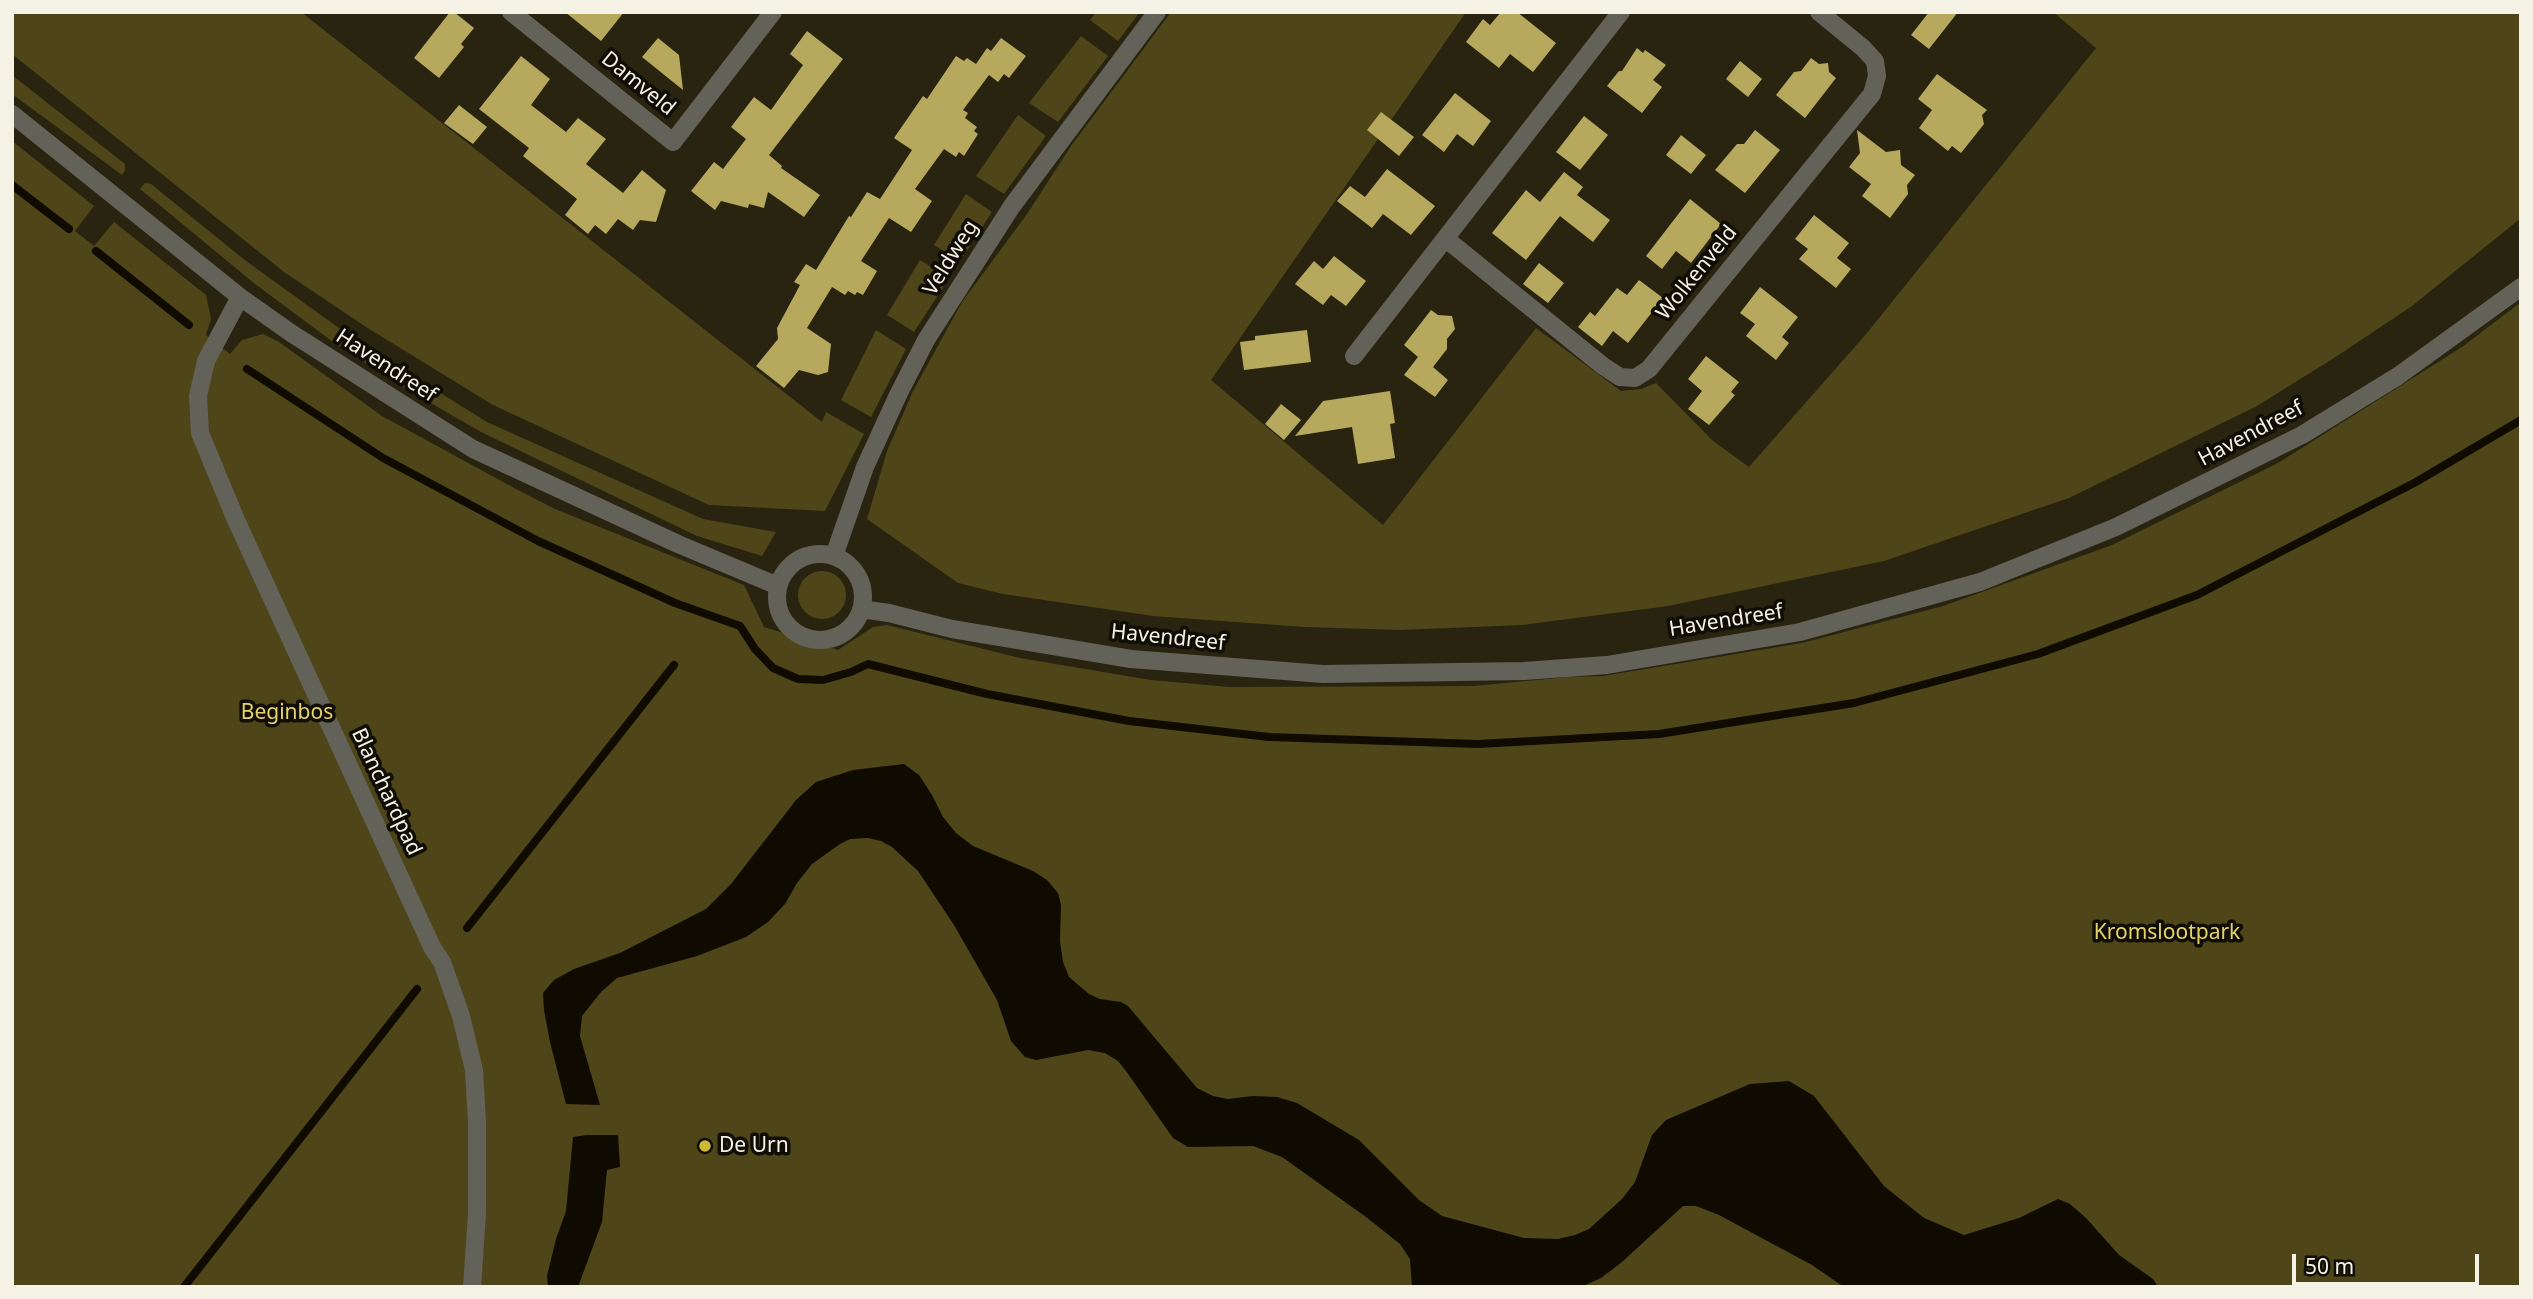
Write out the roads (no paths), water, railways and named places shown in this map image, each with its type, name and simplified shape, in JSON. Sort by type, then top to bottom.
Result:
[{"type":"street","name":"Damveld","points":[[511,12],[674,142],[774,12]]},
{"type":"street","name":"Veldweg","points":[[834,556],[865,467],[926,340],[1012,206],[1157,12]]},
{"type":"street","points":[[1354,356],[1621,12]]},
{"type":"street","name":"Wolkenveld","points":[[1446,239],[1620,377],[1635,377],[1649,369],[1872,94],[1877,76],[1875,61],[1819,12]]},
{"type":"street","name":"Havendreef","points":[[12,114],[240,297],[473,449],[678,544],[778,586]]},
{"type":"street","name":"Havendreef","points":[[861,609],[953,629],[1131,659],[1323,674],[1524,671],[1607,665],[1800,632],[1980,582],[2116,527],[2302,435],[2398,376],[2521,287]]},
{"type":"street","name":"Blanchardpad","points":[[240,297],[206,361],[198,396],[200,433],[236,520],[432,947],[442,962],[461,1016],[474,1070],[477,1122],[477,1214],[472,1287]]},
{"type":"street","points":[[806,556],[834,556],[855,571],[861,583],[861,609],[855,622],[844,633],[831,639],[816,640],[802,636],[790,627],[781,615],[777,601],[778,586],[793,563],[806,556]]},
{"type":"waterway","points":[[12,185],[69,229]]},
{"type":"waterway","points":[[96,251],[189,325]]},
{"type":"waterway","points":[[247,369],[383,458],[538,541],[675,603],[740,626],[755,649],[773,668],[798,679],[823,680],[868,664],[987,694],[1129,721],[1269,737],[1478,744],[1659,734],[1854,703],[2038,654],[2197,595],[2416,482],[2521,420]]},
{"type":"waterway","points":[[467,928],[674,665]]},
{"type":"waterway","points":[[184,1287],[417,989]]},
{"type":"place","name":"De Urn","points":[[705,1146]]},
{"type":"park label","name":"Beginbos","points":[[287,713]]},
{"type":"park label","name":"Kromslootpark","points":[[2167,933]]}]
